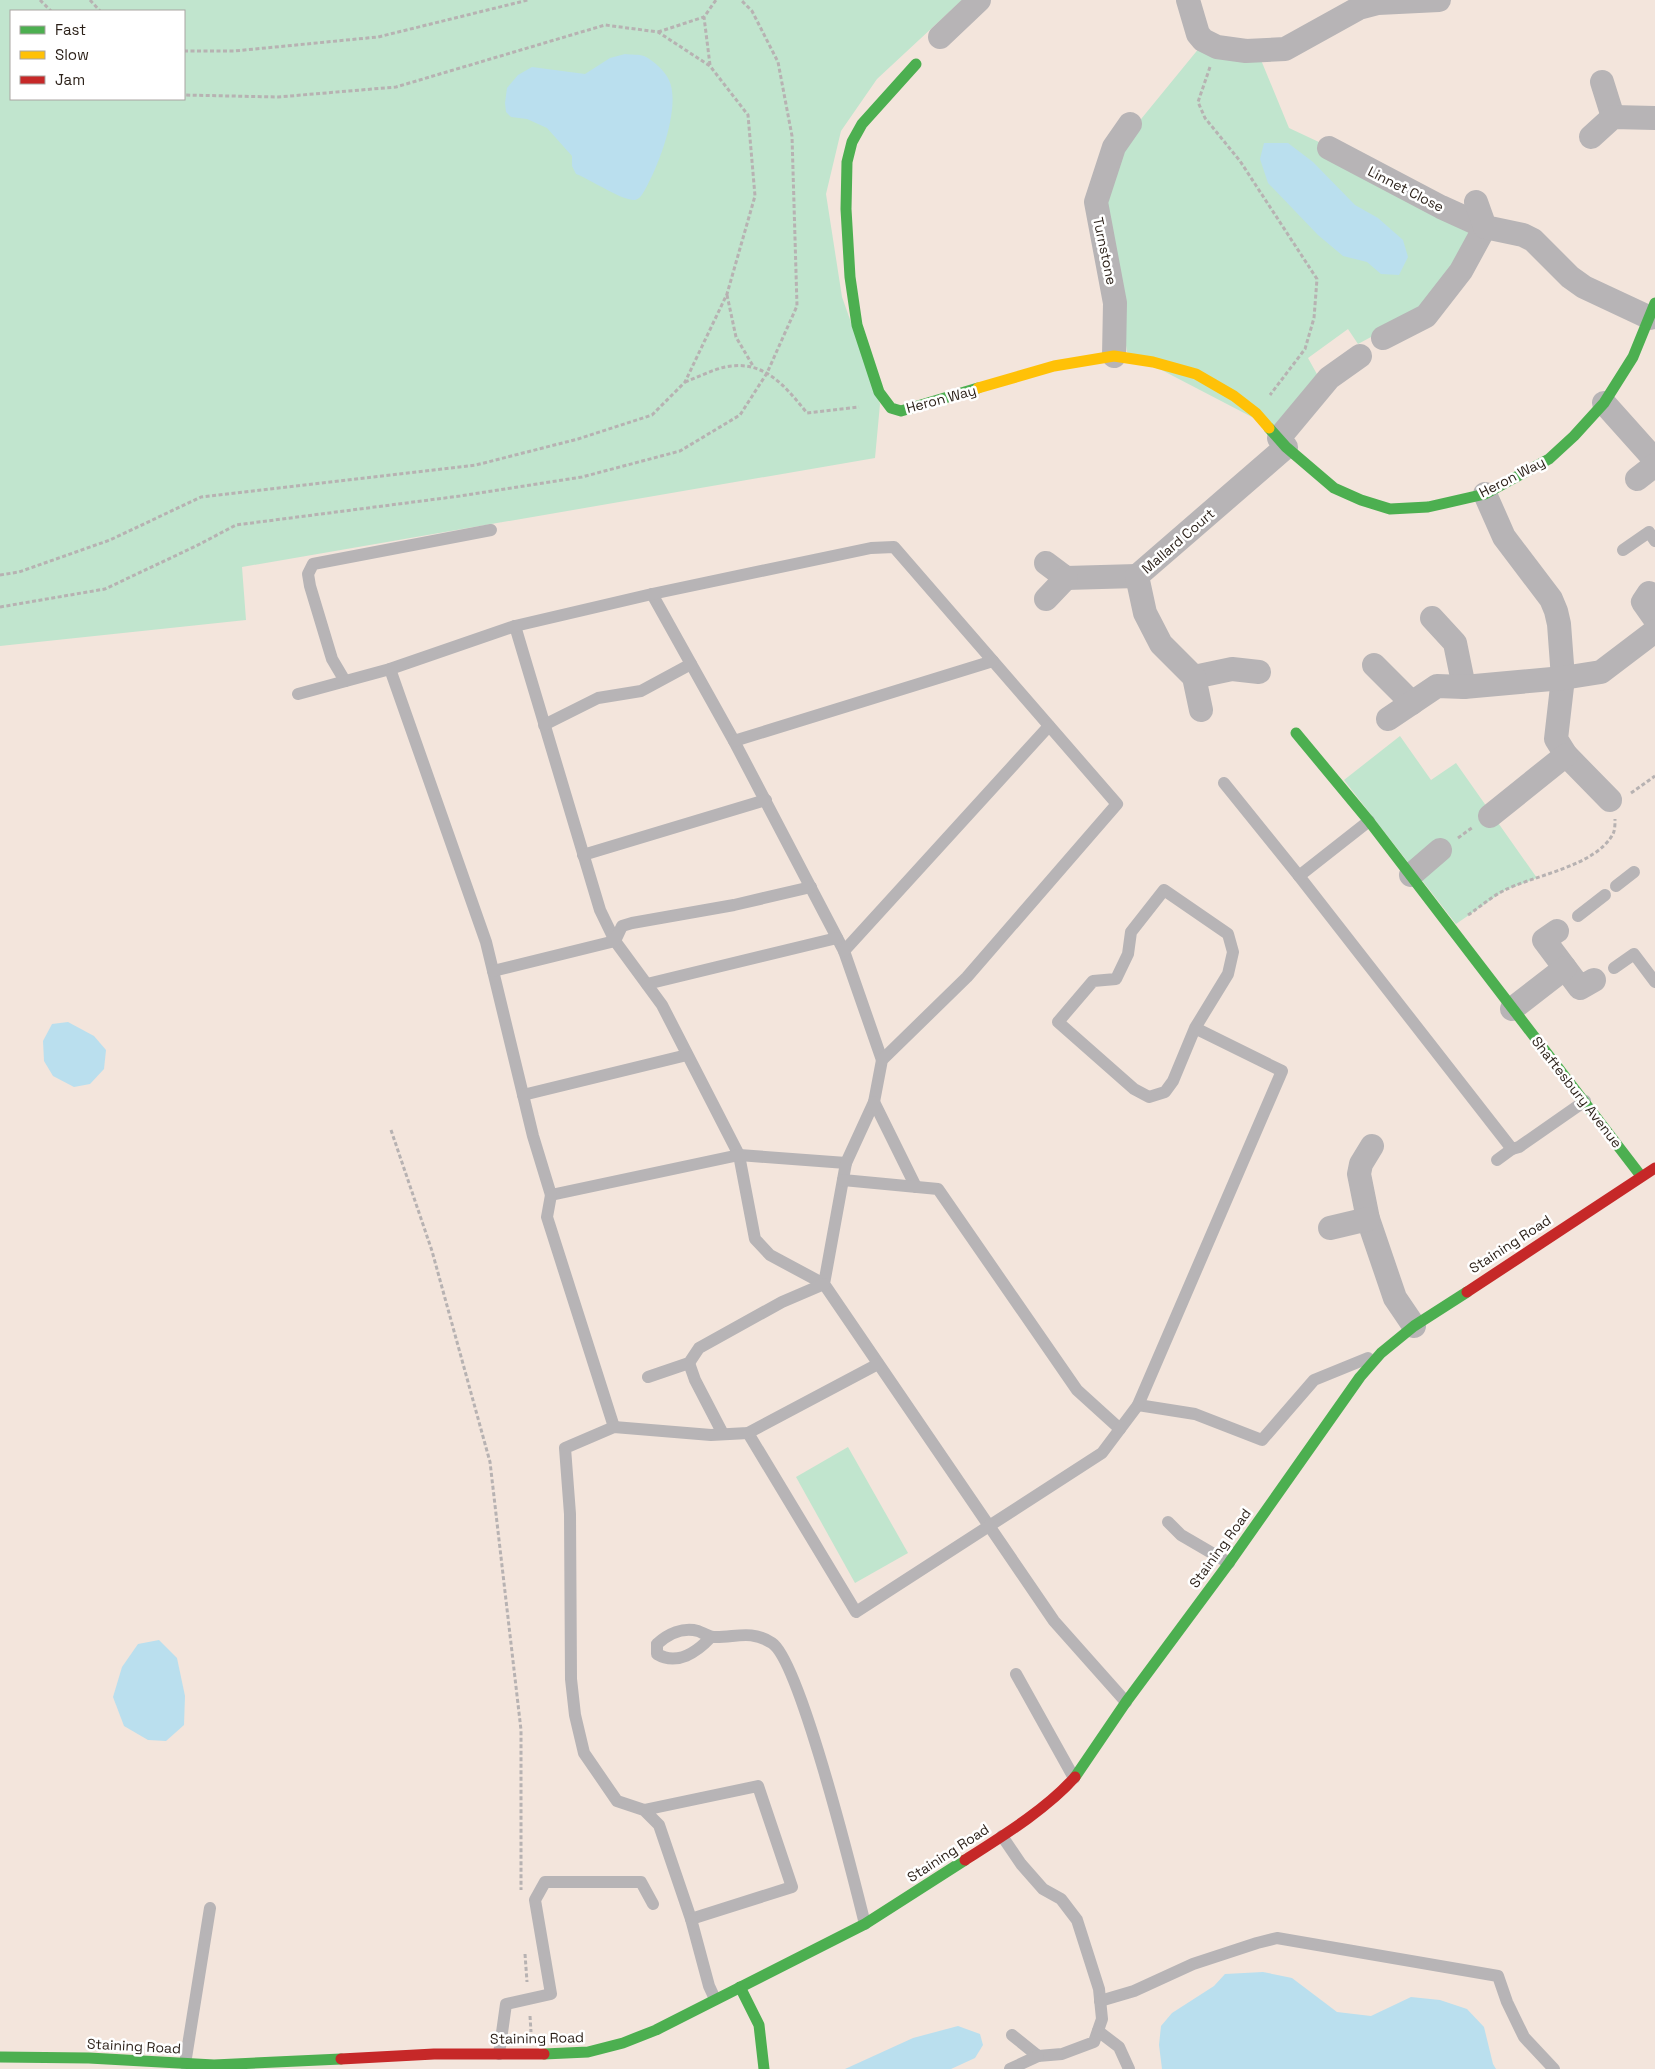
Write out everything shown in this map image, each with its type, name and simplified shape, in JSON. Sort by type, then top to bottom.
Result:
[{"type":"street","points":[[940,37],[979,0]]},
{"type":"street","points":[[1188,0],[1198,34],[1203,40],[1217,47],[1246,51],[1285,49],[1359,8],[1378,3],[1439,0]]},
{"type":"street","name":"Heron Way","points":[[916,64],[862,124],[852,142],[847,162],[846,209],[850,277],[857,324],[879,392],[891,408],[902,411],[913,409],[1054,366],[1114,356],[1153,362],[1196,374],[1234,396],[1256,413],[1282,443],[1334,488],[1361,500],[1390,509],[1428,507],[1485,494],[1549,459],[1574,436],[1604,403],[1633,356],[1652,310]]},
{"type":"street","points":[[1602,82],[1613,117]]},
{"type":"street","points":[[1592,137],[1613,117],[1655,118]]},
{"type":"street","name":"Turnstone","points":[[1114,356],[1115,303],[1096,202],[1114,147],[1130,124]]},
{"type":"street","name":"Linnet Close","points":[[1329,148],[1441,208],[1485,227],[1533,240],[1570,277],[1584,287],[1652,310]]},
{"type":"street","points":[[1383,338],[1426,316],[1461,271],[1485,227],[1476,202]]},
{"type":"street","points":[[1282,443],[1329,378],[1360,356]]},
{"type":"street","points":[[1604,403],[1655,460]]},
{"type":"street","name":"Mallard Court","points":[[1194,677],[1173,659],[1161,644],[1145,613],[1137,576],[1282,443]]},
{"type":"street","points":[[1637,479],[1655,465]]},
{"type":"street","points":[[1485,494],[1504,537],[1551,599],[1556,611],[1559,624],[1563,678],[1556,739],[1566,755],[1616,804]]},
{"type":"street","points":[[1046,563],[1066,578],[1137,576]]},
{"type":"street","points":[[1046,599],[1066,578]]},
{"type":"street","points":[[1649,592],[1643,602],[1655,619]]},
{"type":"street","points":[[1432,618],[1455,643],[1464,687]]},
{"type":"street","points":[[1388,719],[1437,686],[1464,687],[1563,678],[1601,672],[1655,631]]},
{"type":"street","points":[[1374,665],[1412,703]]},
{"type":"street","points":[[1201,710],[1194,677],[1232,669],[1259,672]]},
{"type":"street","name":"Shaftesbury Avenue","points":[[1296,733],[1369,821],[1641,1176]]},
{"type":"street","points":[[1490,816],[1566,755]]},
{"type":"street","points":[[1411,875],[1440,850]]},
{"type":"street","points":[[1557,931],[1544,940],[1580,988],[1604,974]]},
{"type":"street","points":[[1512,1009],[1565,968]]},
{"type":"street","points":[[1372,1146],[1361,1164],[1359,1174],[1368,1219],[1396,1298],[1414,1326]]},
{"type":"street","name":"Staining Road","points":[[0,2057],[133,2059],[185,2064],[243,2065],[434,2054],[534,2055],[588,2052],[623,2043],[656,2030],[865,1924],[1002,1836],[1045,1806],[1074,1778],[1126,1702],[1229,1563],[1365,1370],[1381,1353],[1414,1326],[1655,1168]]},
{"type":"street","points":[[1330,1228],[1368,1219]]},
{"type":"street","points":[[740,1986],[759,2025],[764,2069]]},
{"type":"lane","points":[[345,681],[332,659],[310,586],[308,574],[313,564],[491,530]]},
{"type":"lane","points":[[1623,550],[1648,532],[1655,541]]},
{"type":"lane","points":[[298,694],[390,668],[515,626],[652,594],[871,548],[894,547],[1117,804],[967,977],[882,1060]]},
{"type":"lane","points":[[652,594],[766,800],[844,951],[882,1060],[874,1102],[846,1163],[824,1284]]},
{"type":"lane","points":[[515,626],[600,910],[615,940],[662,1005],[739,1155],[755,1238],[770,1256],[824,1284],[1054,1621],[1126,1702]]},
{"type":"lane","points":[[734,741],[993,661]]},
{"type":"lane","points":[[544,725],[598,698],[641,691],[691,664]]},
{"type":"lane","points":[[390,668],[486,942],[533,1136],[551,1195],[547,1216],[614,1427]]},
{"type":"lane","points":[[844,951],[1049,726]]},
{"type":"lane","points":[[1224,783],[1512,1149]]},
{"type":"lane","points":[[583,855],[766,800]]},
{"type":"lane","points":[[1299,876],[1369,821]]},
{"type":"lane","points":[[1616,886],[1634,872]]},
{"type":"lane","points":[[493,971],[615,940],[622,926],[734,905],[811,887]]},
{"type":"lane","points":[[1164,890],[1228,934],[1233,952],[1228,974],[1195,1028],[1173,1081],[1166,1092],[1149,1097],[1134,1089],[1058,1022],[1093,981],[1116,979],[1128,954],[1131,932],[1164,890]]},
{"type":"lane","points":[[1578,916],[1605,895]]},
{"type":"lane","points":[[647,984],[837,938]]},
{"type":"lane","points":[[1604,974],[1634,954],[1655,982]]},
{"type":"lane","points":[[748,1433],[856,1612],[1102,1452],[1138,1405],[1282,1071],[1195,1028]]},
{"type":"lane","points":[[523,1094],[687,1055]]},
{"type":"lane","points":[[1497,1160],[1585,1101]]},
{"type":"lane","points":[[874,1102],[916,1187]]},
{"type":"lane","points":[[551,1195],[739,1155],[846,1163]]},
{"type":"lane","points":[[843,1180],[938,1189],[1078,1390],[1120,1428]]},
{"type":"lane","points":[[648,1377],[689,1363],[698,1348],[782,1302],[824,1284]]},
{"type":"lane","points":[[1138,1405],[1195,1414],[1262,1440],[1314,1380],[1381,1353]]},
{"type":"lane","points":[[689,1363],[694,1380],[723,1434]]},
{"type":"lane","points":[[715,2000],[709,1986],[691,1919],[659,1825],[644,1810],[617,1801],[584,1753],[575,1715],[571,1679],[570,1514],[565,1448],[614,1427],[711,1435],[748,1433],[878,1364]]},
{"type":"lane","points":[[1168,1522],[1181,1535],[1229,1563]]},
{"type":"lane","points":[[711,1637],[752,1634],[773,1644],[784,1658],[797,1687],[844,1840],[865,1924]]},
{"type":"lane","points":[[1016,1674],[1074,1778]]},
{"type":"lane","points":[[644,1810],[758,1786],[792,1887],[691,1919]]},
{"type":"lane","points":[[1002,1836],[1021,1864],[1044,1889],[1060,1899],[1077,1920],[1098,1990],[1102,2019],[1094,2042],[1062,2054],[1038,2056],[1010,2069]]},
{"type":"lane","points":[[498,2054],[506,2004],[551,1994],[535,1900],[545,1882],[641,1882],[653,1904]]},
{"type":"lane","points":[[185,2064],[195,2012],[210,1908]]},
{"type":"lane","points":[[1100,2001],[1134,1991],[1193,1964],[1277,1938],[1498,1976],[1507,2002],[1524,2037],[1554,2069]]},
{"type":"lane","points":[[1098,2032],[1119,2047],[1129,2069]]},
{"type":"lane","points":[[1012,2035],[1038,2056]]},
{"type":"path","points":[[40,0],[50,10]]},
{"type":"path","points":[[90,0],[99,10]]},
{"type":"path","points":[[185,51],[234,51],[378,37],[528,0]]},
{"type":"path","points":[[185,95],[278,97],[396,87],[605,25],[658,32],[704,17],[716,0]]},
{"type":"path","points":[[0,607],[104,589],[236,525],[404,504],[582,477],[680,450],[740,414],[768,373],[797,306],[792,136],[778,62],[752,11],[741,0]]},
{"type":"path","points":[[704,17],[710,66]]},
{"type":"path","points":[[0,575],[19,572],[110,540],[201,497],[476,465],[578,439],[652,415],[685,382],[727,294],[755,196],[748,114],[710,66],[658,32]]},
{"type":"path","points":[[1217,47],[1198,102],[1205,118],[1240,161],[1316,279],[1314,318],[1305,349],[1256,413]]},
{"type":"path","points":[[727,294],[736,337],[753,366]]},
{"type":"path","points":[[685,382],[726,367],[753,366],[768,373],[786,386],[807,413],[887,404]]},
{"type":"path","points":[[1452,928],[1502,891],[1580,862],[1604,846],[1614,833],[1616,804],[1655,776]]},
{"type":"path","points":[[1440,850],[1490,816]]},
{"type":"path","points":[[391,1130],[432,1251],[490,1462],[521,1730],[521,1890]]},
{"type":"path","points":[[525,1950],[534,2055]]},
{"type":"green space","points":[[0,0],[962,0],[877,79],[841,131],[826,194],[842,297],[880,404],[875,458],[242,567],[246,620],[0,646]]},
{"type":"green space","points":[[1200,47],[1261,60],[1289,128],[1321,143],[1327,159],[1473,234],[1425,308],[1358,344],[1348,329],[1308,358],[1318,376],[1275,429],[1127,352],[1106,211],[1118,162],[1137,124]]},
{"type":"green space","points":[[1400,736],[1431,780],[1456,763],[1537,878],[1505,890],[1456,924],[1344,780]]},
{"type":"green space","points":[[848,1447],[908,1553],[855,1583],[796,1477]]},
{"type":"water","points":[[625,54],[642,55],[655,63],[669,80],[672,91],[671,119],[663,149],[647,186],[641,196],[635,200],[614,194],[576,174],[572,166],[572,156],[547,128],[527,119],[511,117],[506,112],[505,103],[507,88],[518,75],[532,67],[585,74],[610,58]]},
{"type":"water","points":[[1264,143],[1288,143],[1313,162],[1355,205],[1378,218],[1403,240],[1408,257],[1399,275],[1381,274],[1367,262],[1343,256],[1318,235],[1268,183],[1260,159]]},
{"type":"water","points":[[68,1022],[94,1036],[106,1050],[104,1069],[90,1084],[74,1087],[53,1076],[44,1061],[43,1041],[52,1024]]},
{"type":"water","points":[[159,1640],[177,1658],[185,1696],[184,1725],[166,1741],[148,1740],[124,1726],[113,1697],[122,1667],[138,1644]]},
{"type":"water","points":[[1263,1972],[1292,1978],[1337,2012],[1371,2016],[1411,1997],[1440,2000],[1467,2009],[1484,2027],[1493,2064],[1496,2069],[1162,2069],[1159,2045],[1161,2026],[1172,2013],[1214,1986],[1225,1974]]},
{"type":"water","points":[[958,2026],[980,2034],[983,2045],[975,2058],[951,2069],[845,2069],[913,2038]]},
{"type":"traffic: fast","points":[[916,64],[862,124],[852,142],[847,162],[846,209],[850,277],[857,325],[879,392],[891,408],[901,411],[978,388]]},
{"type":"traffic: fast","points":[[1269,428],[1286,447],[1334,488],[1361,500],[1390,509],[1428,507],[1485,494],[1549,459],[1574,436],[1604,403],[1633,357],[1655,303]]},
{"type":"traffic: fast","points":[[1296,733],[1369,821],[1641,1176]]},
{"type":"traffic: fast","points":[[1075,1777],[1126,1702],[1229,1563],[1360,1377],[1381,1353],[1414,1326],[1467,1292]]},
{"type":"traffic: fast","points":[[544,2054],[588,2052],[623,2043],[656,2030],[865,1924],[965,1860]]},
{"type":"traffic: fast","points":[[740,1987],[759,2025],[764,2069]]},
{"type":"traffic: fast","points":[[0,2057],[89,2058],[214,2065],[341,2059]]},
{"type":"traffic: slow","points":[[978,388],[1054,366],[1114,356],[1153,362],[1196,374],[1234,396],[1256,413],[1269,428]]},
{"type":"traffic: jam","points":[[1467,1292],[1655,1168]]},
{"type":"traffic: jam","points":[[965,1860],[1037,1811],[1064,1789],[1075,1777]]},
{"type":"traffic: jam","points":[[341,2059],[434,2054],[544,2054]]}]
